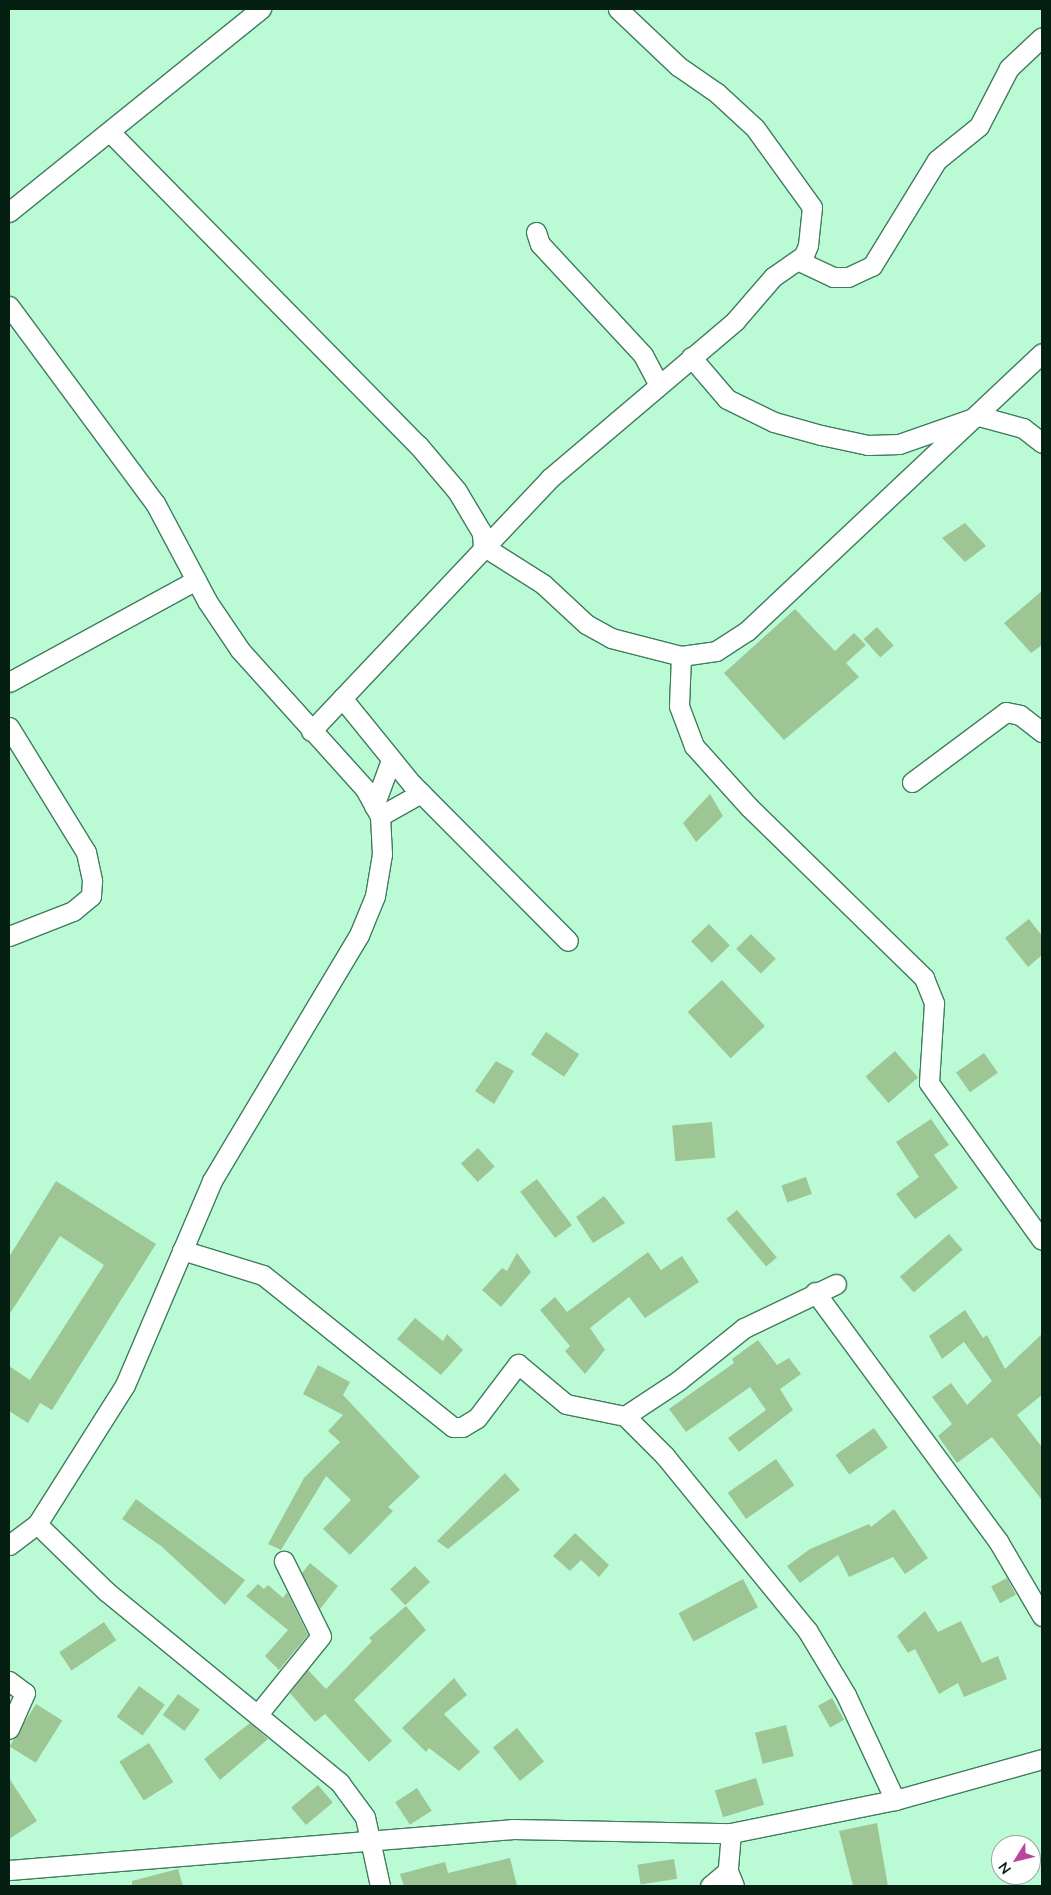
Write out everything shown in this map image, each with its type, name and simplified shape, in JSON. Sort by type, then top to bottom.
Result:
[{"type":"street","points":[[9,212],[262,9]]},
{"type":"street","points":[[311,730],[483,546],[550,478],[658,383],[735,321],[773,277],[799,260],[814,222],[807,195],[755,128],[717,92],[678,66],[618,9]]},
{"type":"street","points":[[799,260],[833,277],[855,275],[872,266],[937,160],[979,126],[1010,68],[1042,37]]},
{"type":"street","points":[[110,132],[418,445],[457,491],[482,534],[483,546]]},
{"type":"street","points":[[536,232],[540,244],[644,355],[658,383]]},
{"type":"street","points":[[9,306],[155,503],[196,580],[240,650],[365,789],[377,811],[382,854],[375,896],[359,935],[212,1181],[125,1385],[37,1524],[9,1545]]},
{"type":"street","points":[[483,546],[544,584],[586,624],[611,638],[681,656],[716,651],[747,631],[978,416],[1042,353]]},
{"type":"street","points":[[690,357],[716,390],[750,411],[774,422],[868,445],[930,437],[978,416],[1023,428],[1042,443]]},
{"type":"street","points":[[9,682],[196,580]]},
{"type":"street","points":[[681,656],[679,706],[694,746],[749,807],[924,978],[934,1003],[929,1083],[1042,1240]]},
{"type":"street","points":[[342,698],[391,760],[421,793],[568,941]]},
{"type":"street","points":[[912,782],[1006,712],[1020,715],[1042,732]]},
{"type":"street","points":[[9,727],[86,852],[92,881],[91,896],[73,911],[9,936]]},
{"type":"street","points":[[377,811],[391,760]]},
{"type":"street","points":[[377,811],[421,793]]},
{"type":"street","points":[[182,1250],[263,1274],[453,1427],[462,1427],[477,1418],[518,1364],[566,1404],[625,1416],[658,1449],[807,1630],[846,1695],[895,1800]]},
{"type":"street","points":[[625,1416],[678,1381],[744,1328],[815,1292],[836,1284]]},
{"type":"street","points":[[815,1292],[998,1542],[1042,1616]]},
{"type":"street","points":[[37,1524],[107,1592],[258,1714],[351,1795],[365,1817],[372,1840],[380,1886]]},
{"type":"street","points":[[258,1714],[321,1636],[284,1561]]},
{"type":"street","points":[[9,1681],[25,1693],[9,1729]]},
{"type":"street","points":[[9,1870],[513,1829],[731,1833],[895,1800],[1041,1765]]},
{"type":"street","points":[[710,1886],[731,1878],[731,1833]]},
{"type":"building","points":[[965,523],[986,546],[965,562],[942,538]]},
{"type":"building","points":[[1042,591],[1042,645],[1031,653],[1004,623]]},
{"type":"building","points":[[795,609],[835,651],[854,633],[866,645],[846,663],[859,677],[784,740],[724,673]]},
{"type":"building","points":[[877,627],[894,646],[880,658],[864,639]]},
{"type":"building","points":[[710,794],[723,816],[696,842],[683,823]]},
{"type":"building","points":[[1029,919],[1042,936],[1042,955],[1028,967],[1005,938]]},
{"type":"building","points":[[709,924],[730,946],[712,963],[691,941]]},
{"type":"building","points":[[751,934],[776,959],[761,974],[736,949]]},
{"type":"building","points":[[722,980],[765,1026],[731,1058],[688,1012]]},
{"type":"building","points":[[546,1032],[579,1054],[564,1077],[531,1054]]},
{"type":"building","points":[[895,1051],[918,1077],[889,1103],[866,1077]]},
{"type":"building","points":[[984,1053],[998,1073],[970,1092],[956,1073]]},
{"type":"building","points":[[496,1061],[514,1071],[494,1104],[475,1091]]},
{"type":"building","points":[[931,1119],[949,1145],[934,1155],[958,1188],[915,1219],[896,1194],[919,1177],[896,1142]]},
{"type":"building","points":[[712,1122],[715,1158],[675,1161],[672,1125]]},
{"type":"building","points":[[478,1148],[495,1167],[478,1182],[461,1163]]},
{"type":"building","points":[[806,1177],[812,1194],[787,1202],[781,1185]]},
{"type":"building","points":[[537,1179],[572,1225],[555,1238],[520,1192]]},
{"type":"building","points":[[56,1181],[156,1244],[52,1410],[40,1403],[28,1423],[9,1411],[9,1366],[30,1380],[104,1265],[60,1236],[9,1315],[9,1257]]},
{"type":"building","points":[[604,1196],[625,1223],[593,1243],[576,1217]]},
{"type":"building","points":[[737,1210],[777,1257],[766,1266],[726,1219]]},
{"type":"building","points":[[949,1234],[963,1250],[914,1292],[900,1277]]},
{"type":"building","points":[[648,1252],[661,1270],[682,1256],[699,1282],[645,1318],[629,1297],[590,1328],[605,1350],[585,1374],[565,1351],[570,1346],[540,1310],[555,1297],[567,1312]]},
{"type":"building","points":[[517,1253],[531,1272],[501,1307],[482,1290],[502,1268],[507,1271]]},
{"type":"building","points":[[965,1310],[983,1338],[987,1335],[1005,1369],[1042,1334],[1042,1395],[1017,1415],[1042,1447],[1042,1500],[992,1437],[957,1463],[938,1436],[952,1424],[932,1397],[951,1383],[967,1405],[992,1381],[964,1342],[942,1359],[929,1336]]},
{"type":"building","points":[[415,1318],[443,1341],[447,1334],[463,1350],[441,1375],[397,1339]]},
{"type":"building","points":[[758,1340],[777,1365],[789,1358],[801,1374],[780,1389],[793,1410],[739,1452],[728,1438],[766,1410],[750,1387],[686,1432],[669,1409],[734,1363],[732,1359]]},
{"type":"building","points":[[318,1365],[350,1382],[343,1395],[420,1477],[388,1507],[393,1511],[350,1555],[323,1529],[351,1500],[326,1476],[281,1550],[268,1544],[304,1478],[340,1442],[328,1431],[343,1415],[303,1394]]},
{"type":"building","points":[[874,1428],[888,1448],[849,1475],[835,1455]]},
{"type":"building","points":[[776,1459],[794,1485],[746,1519],[728,1493]]},
{"type":"building","points":[[505,1473],[520,1490],[448,1549],[437,1541]]},
{"type":"building","points":[[136,1499],[245,1580],[225,1605],[161,1546],[122,1519]]},
{"type":"building","points":[[894,1509],[928,1558],[905,1574],[893,1557],[849,1577],[838,1555],[800,1583],[787,1566],[810,1549],[869,1524],[871,1527]]},
{"type":"building","points":[[575,1533],[609,1565],[599,1577],[581,1560],[570,1571],[553,1556]]},
{"type":"building","points":[[310,1563],[338,1586],[320,1609],[302,1573]]},
{"type":"building","points":[[415,1566],[430,1582],[405,1605],[390,1589]]},
{"type":"building","points":[[1007,1578],[1016,1595],[1000,1603],[991,1586]]},
{"type":"building","points":[[743,1579],[758,1607],[694,1642],[679,1613]]},
{"type":"building","points":[[258,1584],[264,1589],[268,1585],[283,1598],[287,1592],[308,1635],[279,1670],[265,1656],[288,1630],[246,1596]]},
{"type":"building","points":[[406,1606],[426,1630],[354,1700],[392,1741],[369,1762],[325,1714],[315,1722],[290,1693],[308,1670],[326,1689],[372,1641],[369,1638]]},
{"type":"building","points":[[925,1611],[938,1632],[961,1621],[982,1663],[998,1656],[1007,1679],[964,1697],[958,1683],[939,1694],[915,1649],[908,1653],[897,1636]]},
{"type":"building","points":[[104,1622],[116,1640],[72,1670],[59,1652]]},
{"type":"building","points":[[454,1678],[467,1695],[444,1714],[480,1752],[459,1771],[429,1748],[426,1752],[402,1728]]},
{"type":"building","points":[[139,1686],[165,1705],[143,1736],[117,1717]]},
{"type":"building","points":[[178,1694],[200,1710],[185,1731],[163,1715]]},
{"type":"building","points":[[832,1698],[844,1720],[830,1728],[818,1706]]},
{"type":"building","points":[[36,1704],[62,1720],[36,1763],[10,1746]]},
{"type":"building","points":[[250,1723],[268,1739],[220,1780],[204,1759]]},
{"type":"building","points":[[786,1725],[794,1756],[763,1764],[755,1733]]},
{"type":"building","points":[[517,1728],[544,1761],[520,1781],[493,1748]]},
{"type":"building","points":[[149,1743],[173,1782],[144,1801],[119,1762]]},
{"type":"building","points":[[9,1778],[37,1821],[9,1839]]},
{"type":"building","points":[[756,1778],[764,1805],[723,1817],[715,1791]]},
{"type":"building","points":[[318,1785],[333,1803],[306,1825],[291,1807]]},
{"type":"building","points":[[417,1788],[432,1811],[410,1825],[395,1802]]},
{"type":"building","points":[[877,1823],[888,1886],[853,1886],[839,1831]]},
{"type":"building","points":[[510,1858],[517,1886],[404,1886],[400,1874],[445,1862],[448,1873]]},
{"type":"building","points":[[674,1859],[677,1879],[641,1885],[637,1865]]},
{"type":"building","points":[[178,1869],[183,1886],[132,1886],[132,1881]]}]
